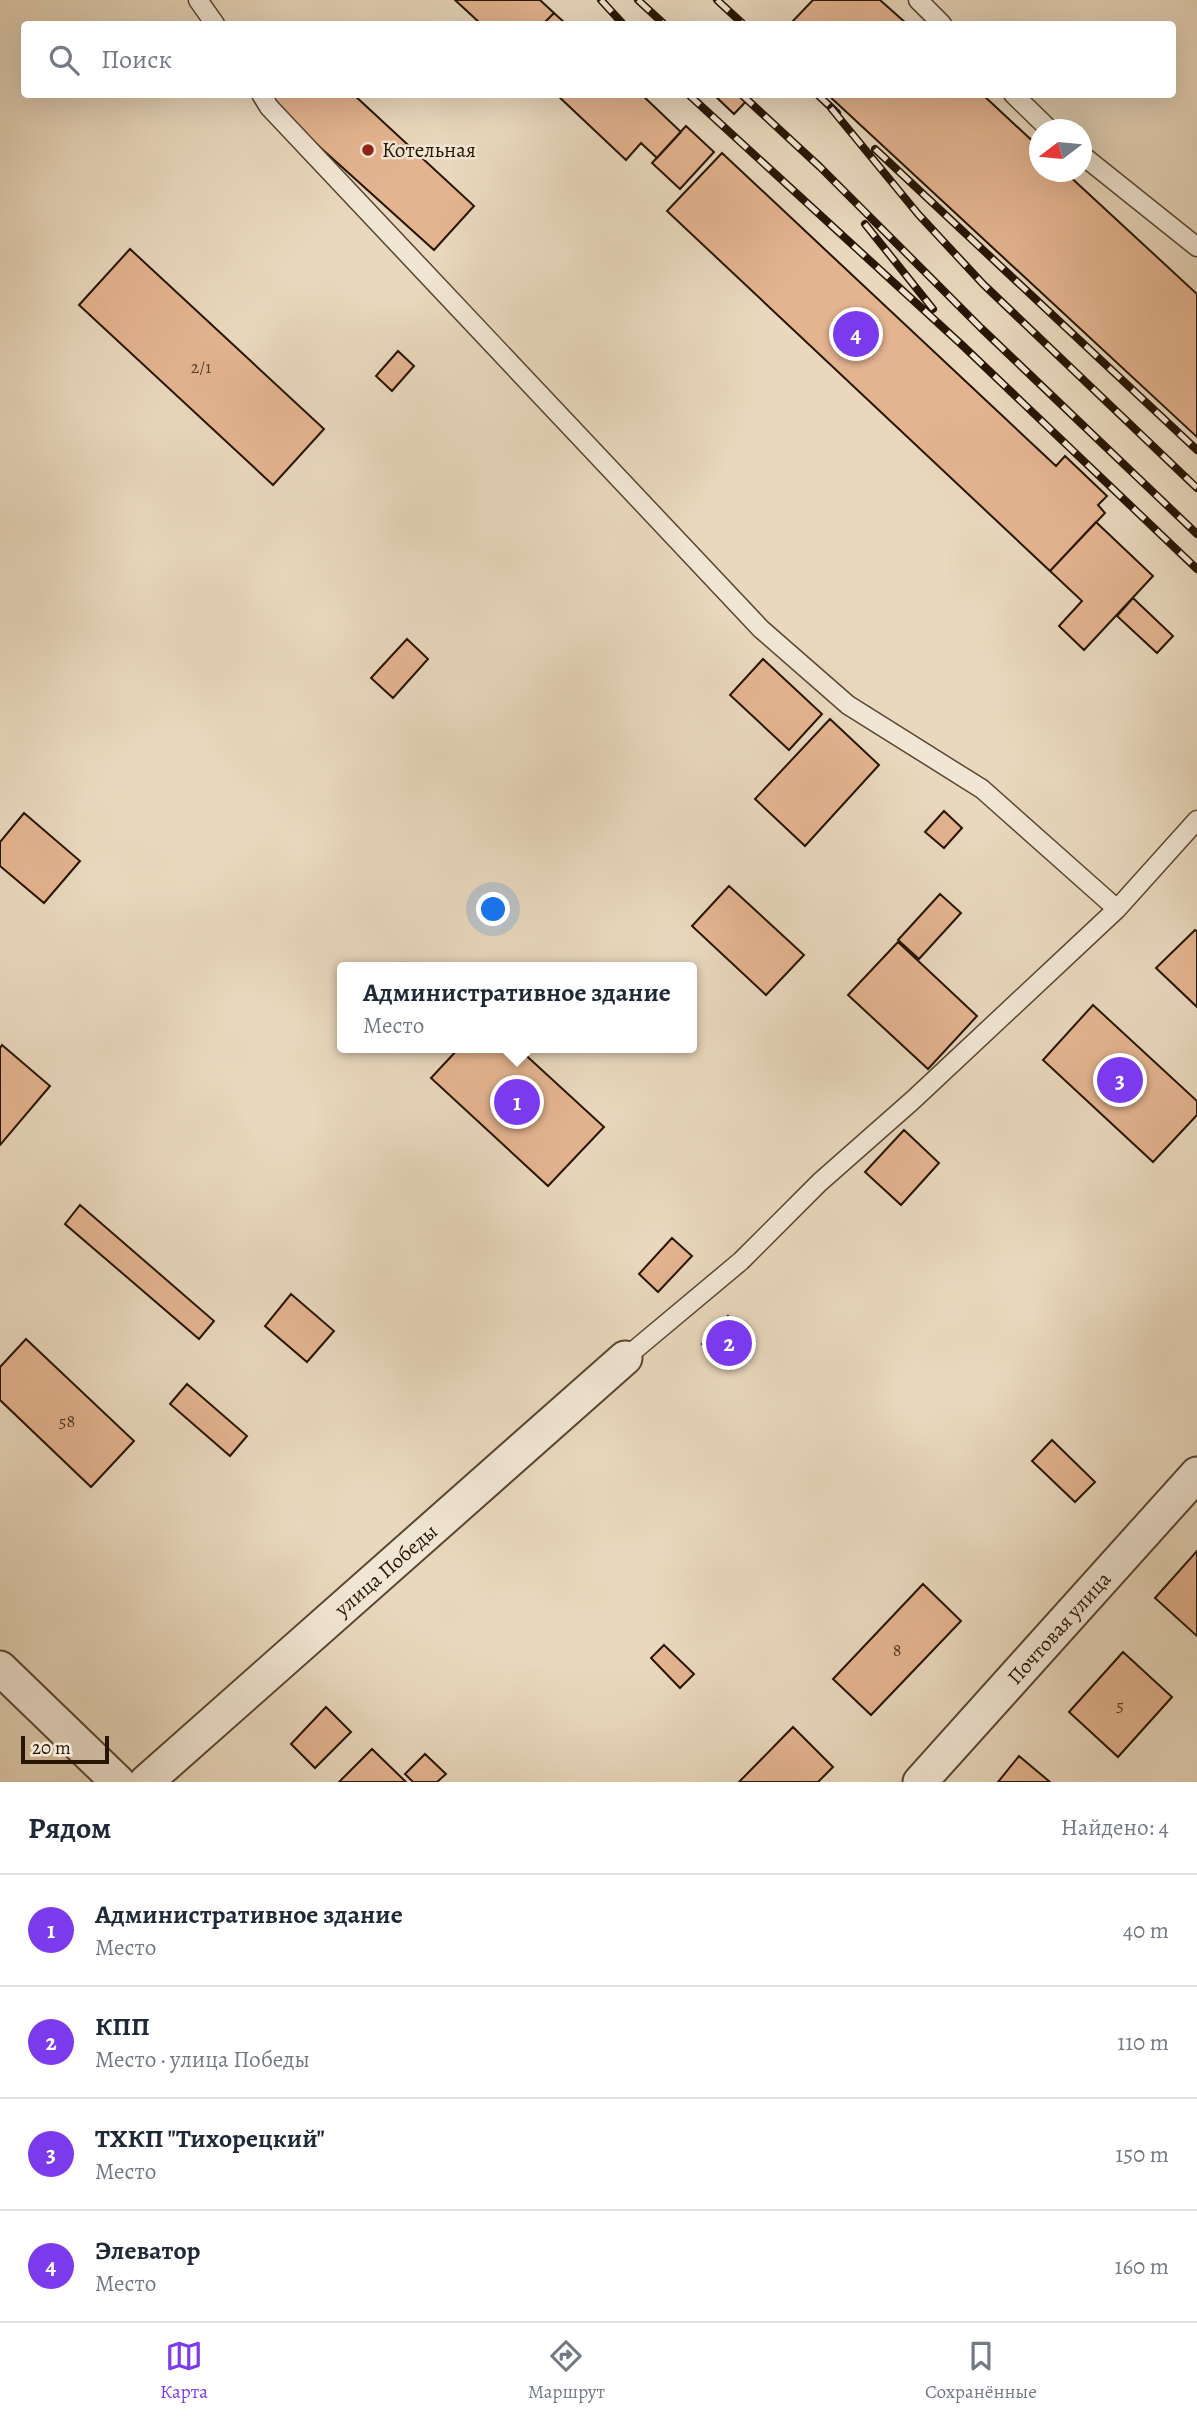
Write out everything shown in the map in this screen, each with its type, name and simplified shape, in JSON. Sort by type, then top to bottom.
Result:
[{"type":"street","name":"улица Победы","points":[[146,1782],[625,1358]]},
{"type":"street","name":"Почтовая улица","points":[[920,1782],[1197,1474]]},
{"type":"street","points":[[0,1668],[118,1782]]},
{"type":"lane","points":[[198,0],[213,21]]},
{"type":"lane","points":[[918,0],[939,21]]},
{"type":"lane","points":[[263,98],[564,423],[761,629],[848,705],[982,789],[1117,909]]},
{"type":"lane","points":[[1017,98],[1039,119]]},
{"type":"lane","points":[[1092,163],[1197,247]]},
{"type":"lane","points":[[625,1358],[741,1261],[820,1182],[914,1100],[1117,909],[1197,820]]},
{"type":"building","points":[[455,0],[540,0],[554,13],[546,21],[478,21]]},
{"type":"building","points":[[813,0],[880,0],[904,21],[793,21]]},
{"type":"building","points":[[554,13],[563,21],[546,21]]},
{"type":"building","name":"Котельная","points":[[265,98],[357,98],[474,206],[434,250]]},
{"type":"building","points":[[560,98],[645,98],[681,132],[657,158],[641,143],[626,160]]},
{"type":"building","points":[[717,98],[749,98],[734,114]]},
{"type":"building","points":[[831,98],[986,98],[1029,138],[1029,182],[1076,182],[1197,294],[1197,437]]},
{"type":"building","points":[[686,126],[714,152],[680,189],[652,163]]},
{"type":"building","points":[[722,153],[1056,466],[1065,456],[1107,496],[1098,505],[1105,513],[1050,571],[667,211]]},
{"type":"building","points":[[130,249],[324,429],[273,485],[79,305]]},
{"type":"building","points":[[398,351],[414,366],[392,391],[376,376]]},
{"type":"building","points":[[1096,522],[1153,576],[1084,650],[1059,626],[1082,601],[1050,571]]},
{"type":"building","points":[[1133,598],[1173,636],[1157,653],[1117,616]]},
{"type":"building","points":[[407,639],[428,659],[393,698],[371,678]]},
{"type":"building","points":[[763,659],[822,714],[789,750],[730,695]]},
{"type":"building","points":[[830,719],[879,765],[805,846],[755,799]]},
{"type":"building","points":[[944,811],[962,828],[944,848],[925,832]]},
{"type":"building","points":[[24,813],[80,861],[44,903],[0,866],[0,842]]},
{"type":"building","points":[[729,886],[804,955],[766,995],[692,926]]},
{"type":"building","points":[[940,894],[961,913],[919,959],[898,940]]},
{"type":"building","points":[[1197,931],[1197,1007],[1156,968]]},
{"type":"building","points":[[898,942],[977,1016],[928,1069],[848,995]]},
{"type":"building","points":[[1093,1005],[1197,1101],[1197,1115],[1153,1162],[1043,1060]]},
{"type":"building","points":[[2,1045],[50,1086],[0,1145],[0,1048]]},
{"type":"building","points":[[454,1053],[523,1053],[604,1127],[548,1186],[431,1078]]},
{"type":"building","points":[[904,1130],[939,1163],[901,1205],[865,1172]]},
{"type":"building","points":[[80,1205],[214,1321],[199,1339],[65,1224]]},
{"type":"building","points":[[672,1238],[692,1256],[658,1292],[639,1274]]},
{"type":"building","points":[[291,1294],[334,1331],[307,1362],[265,1326]]},
{"type":"building","points":[[728,1316],[755,1341],[730,1369],[702,1344]]},
{"type":"building","points":[[26,1339],[134,1441],[91,1487],[0,1400],[0,1367]]},
{"type":"building","points":[[187,1384],[247,1436],[230,1456],[170,1404]]},
{"type":"building","points":[[1052,1440],[1095,1482],[1075,1502],[1032,1461]]},
{"type":"building","points":[[1197,1551],[1197,1636],[1155,1598]]},
{"type":"building","points":[[923,1584],[961,1621],[871,1715],[833,1679]]},
{"type":"building","points":[[664,1645],[694,1674],[680,1688],[651,1658]]},
{"type":"building","points":[[1123,1652],[1172,1697],[1118,1757],[1069,1712]]},
{"type":"building","points":[[326,1707],[351,1732],[315,1768],[291,1744]]},
{"type":"building","points":[[793,1727],[833,1767],[818,1782],[739,1782]]},
{"type":"building","points":[[372,1749],[406,1782],[339,1782]]},
{"type":"building","points":[[425,1754],[446,1774],[437,1782],[413,1782],[405,1774]]},
{"type":"building","points":[[1019,1756],[1050,1782],[998,1782]]},
{"type":"railway","points":[[601,0],[620,21]]},
{"type":"railway","points":[[638,0],[661,21]]},
{"type":"railway","points":[[717,0],[740,21]]},
{"type":"railway","points":[[692,98],[962,345],[1197,569]]},
{"type":"railway","points":[[745,98],[820,167],[981,328],[1197,534]]},
{"type":"railway","points":[[821,98],[837,113]]},
{"type":"railway","points":[[831,108],[918,214],[983,284],[1197,488]]},
{"type":"railway","points":[[875,149],[1197,450]]},
{"type":"railway","points":[[865,224],[933,309]]},
{"type":"place","name":"Котельная","points":[[368,150]]},
{"type":"place","name":"Элеватор","points":[[856,334]]},
{"type":"place","name":"ТХКП \"Тихорецкий\"","points":[[1120,1080]]},
{"type":"place","name":"Административное здание","points":[[517,1102]]},
{"type":"place","name":"КПП","points":[[729,1343]]}]
